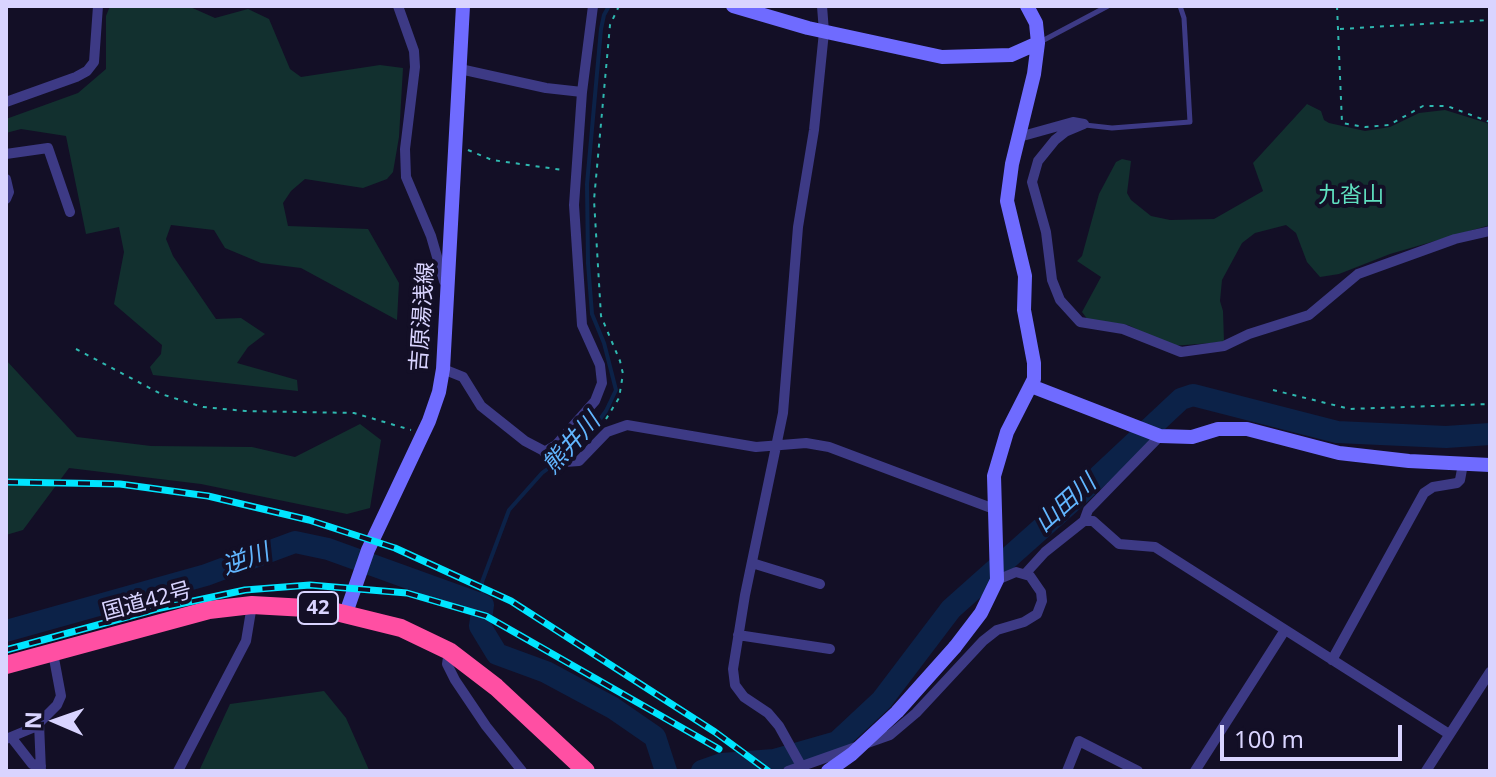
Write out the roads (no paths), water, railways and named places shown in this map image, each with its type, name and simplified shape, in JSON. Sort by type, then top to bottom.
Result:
[{"type":"highway","name":"国道42号","points":[[6,665],[209,610],[252,605],[302,606],[346,613],[401,628],[449,651],[496,687],[586,771]]},
{"type":"street","points":[[6,102],[87,71],[94,62],[98,6]]},
{"type":"street","points":[[398,6],[414,51],[415,67],[405,149],[406,177],[431,236],[447,295]]},
{"type":"street","name":"吉原湯浅線","points":[[346,613],[368,550],[424,433],[439,392],[443,369],[463,6]]},
{"type":"street","points":[[733,6],[824,32],[942,57],[1011,55],[1038,43]]},
{"type":"street","points":[[802,769],[779,726],[768,713],[744,697],[735,685],[733,669],[783,413],[798,227],[814,130],[824,32],[822,6]]},
{"type":"street","points":[[828,771],[852,754],[897,712],[955,647],[981,613],[997,580],[994,476],[1000,448],[1031,386],[1035,371],[1024,310],[1025,276],[1007,201],[1038,43],[1036,23],[1027,6]]},
{"type":"street","points":[[544,452],[556,445],[595,401],[602,383],[600,365],[586,337],[581,318],[575,236],[576,171],[590,9]]},
{"type":"street","points":[[460,69],[582,92]]},
{"type":"street","points":[[1019,137],[1073,122],[1084,124]]},
{"type":"street","points":[[1084,124],[1055,140],[1038,161],[1032,182],[1046,232],[1055,291],[1072,316],[1080,322],[1123,329],[1169,349],[1187,352],[1212,349],[1309,315],[1358,274],[1455,239],[1490,231]]},
{"type":"street","points":[[6,154],[48,148],[70,212]]},
{"type":"street","points":[[6,179],[9,192],[6,199]]},
{"type":"street","points":[[443,369],[463,377],[481,406],[544,452],[565,462],[583,457],[612,429],[627,425],[742,445],[799,443],[829,447],[994,509]]},
{"type":"street","points":[[1031,386],[1160,436],[1192,437],[1218,429],[1247,429],[1339,453],[1490,465]]},
{"type":"street","points":[[1025,574],[1045,552],[1084,521],[1088,510],[1160,436]]},
{"type":"street","points":[[1332,660],[1424,493],[1433,487],[1457,483],[1463,464]]},
{"type":"street","points":[[1084,521],[1093,521],[1119,544],[1155,547],[1449,734]]},
{"type":"street","points":[[752,563],[820,584]]},
{"type":"street","points":[[788,771],[802,769],[890,735],[916,713],[983,641],[1004,627],[1031,619],[1040,608],[1041,592],[1035,581],[1025,574],[1007,574],[997,580]]},
{"type":"street","points":[[178,771],[246,641],[252,605]]},
{"type":"street","points":[[1195,771],[1285,630]]},
{"type":"street","points":[[738,635],[830,649]]},
{"type":"street","points":[[449,651],[447,664],[455,680],[522,771]]},
{"type":"street","points":[[39,723],[41,768],[32,764],[9,738],[39,723],[57,705],[61,696],[53,653]]},
{"type":"street","points":[[1426,771],[1489,677]]},
{"type":"street","points":[[1067,771],[1079,741],[1138,771]]},
{"type":"lane","points":[[1038,43],[1108,6]]},
{"type":"lane","points":[[1084,124],[1112,128],[1190,122],[1184,18],[1180,6]]},
{"type":"waterway","name":"熊井川","points":[[483,605],[482,582],[509,510],[542,473],[573,450],[592,430],[616,390],[604,343],[592,314],[588,263],[587,184],[601,29],[609,6]]},
{"type":"waterway","name":"山田川","points":[[702,771],[722,764],[774,760],[837,742],[882,700],[951,609],[1181,399],[1193,395],[1337,432],[1446,437],[1490,434]]},
{"type":"waterway","name":"逆川","points":[[6,631],[206,575],[295,542],[328,549],[483,605],[480,626],[497,654],[546,672],[613,708],[655,737],[666,771]]},
{"type":"railway","points":[[6,482],[120,484],[208,496],[309,520],[395,548],[511,601],[715,732],[768,771]]},
{"type":"railway","points":[[6,650],[156,609],[245,590],[310,585],[407,593],[486,616],[719,749]]},
{"type":"park label","name":"九沓山","points":[[1351,196]]}]
